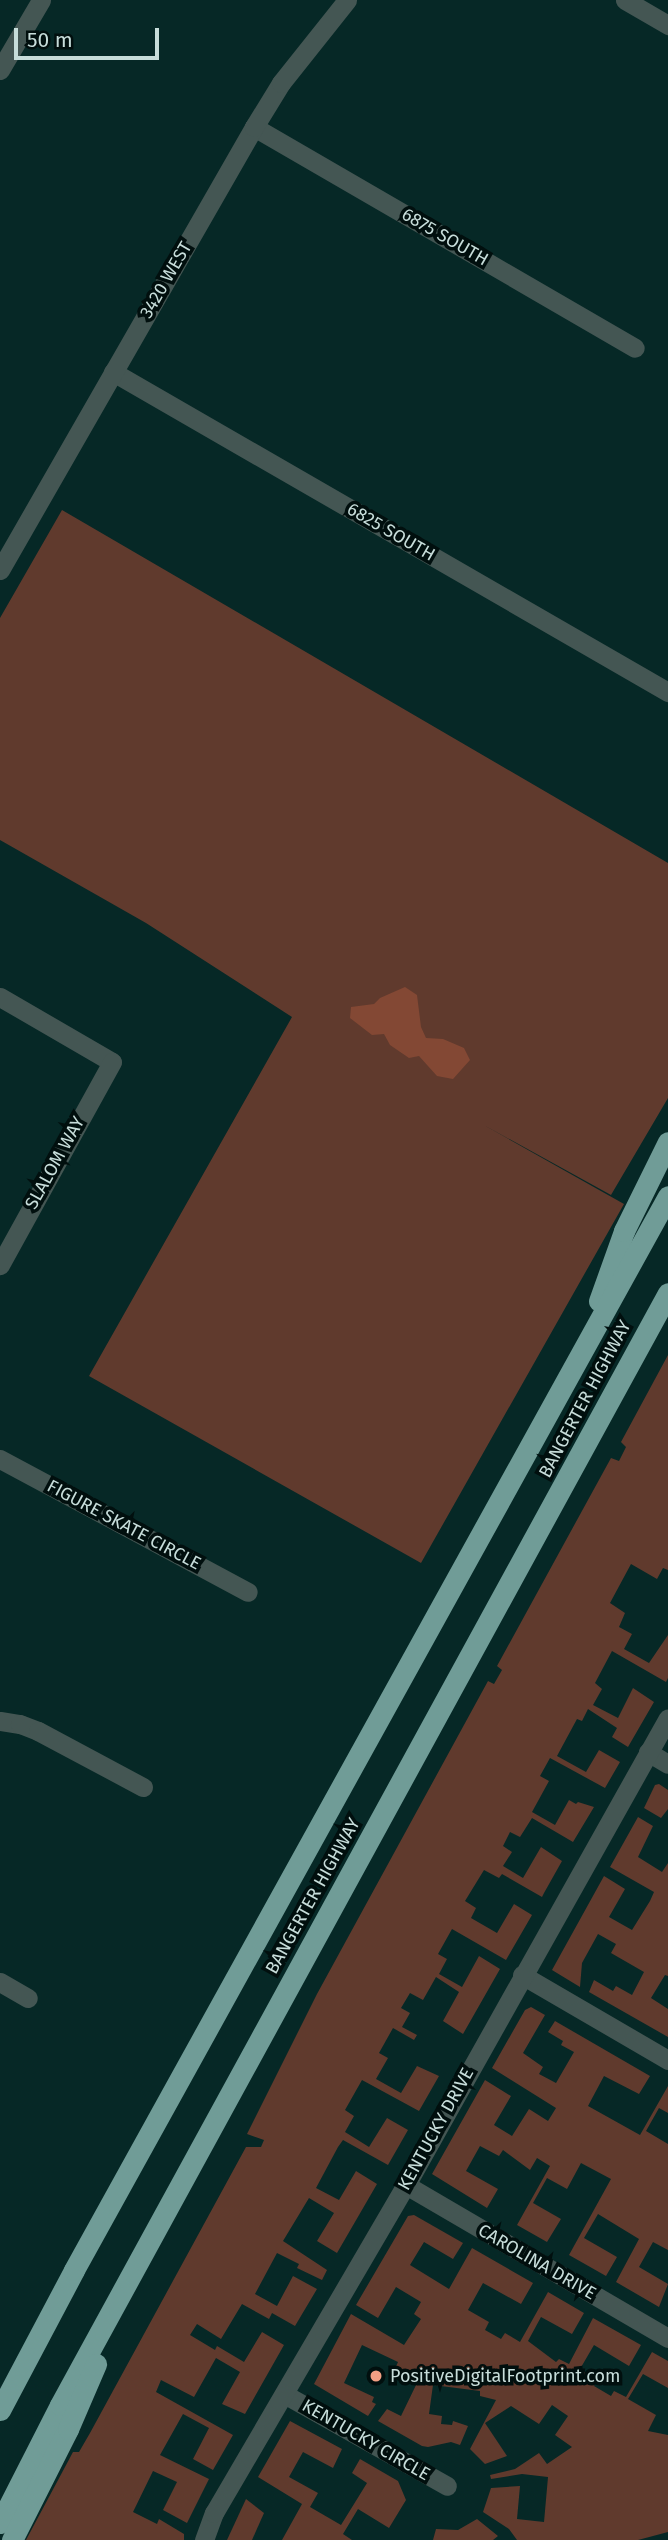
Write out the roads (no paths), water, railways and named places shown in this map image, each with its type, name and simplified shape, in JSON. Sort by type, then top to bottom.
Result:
[{"type":"highway","points":[[588,1340],[624,1231],[668,1142]]},
{"type":"highway","name":"BANGERTER HIGHWAY","points":[[0,2410],[74,2270],[668,1196]]},
{"type":"highway","name":"BANGERTER HIGHWAY","points":[[0,2523],[142,2255],[668,1293]]},
{"type":"highway","points":[[12,2540],[68,2429],[142,2255]]},
{"type":"street","points":[[0,70],[41,0]]},
{"type":"street","name":"3420 WEST","points":[[0,570],[254,127],[281,83],[347,0]]},
{"type":"street","points":[[625,0],[668,25]]},
{"type":"street","name":"6875 SOUTH","points":[[254,127],[635,348]]},
{"type":"street","name":"6825 SOUTH","points":[[113,372],[668,692]]},
{"type":"street","name":"SLALOM WAY","points":[[0,997],[112,1062],[0,1265]]},
{"type":"street","name":"FIGURE SKATE CIRCLE","points":[[0,1459],[248,1592]]},
{"type":"street","name":"KENTUCKY DRIVE","points":[[204,2540],[215,2513],[406,2185],[668,1718]]},
{"type":"street","points":[[0,1721],[20,1724],[38,1731],[144,1787]]},
{"type":"street","points":[[648,1752],[668,1764]]},
{"type":"street","points":[[522,1975],[668,2060]]},
{"type":"street","points":[[0,1982],[28,1998]]},
{"type":"street","name":"CAROLINA DRIVE","points":[[406,2185],[668,2338]]},
{"type":"street","name":"KENTUCKY CIRCLE","points":[[284,2394],[447,2487]]},
{"type":"place","name":"PositiveDigitalFootprint.com","points":[[376,2376]]}]
